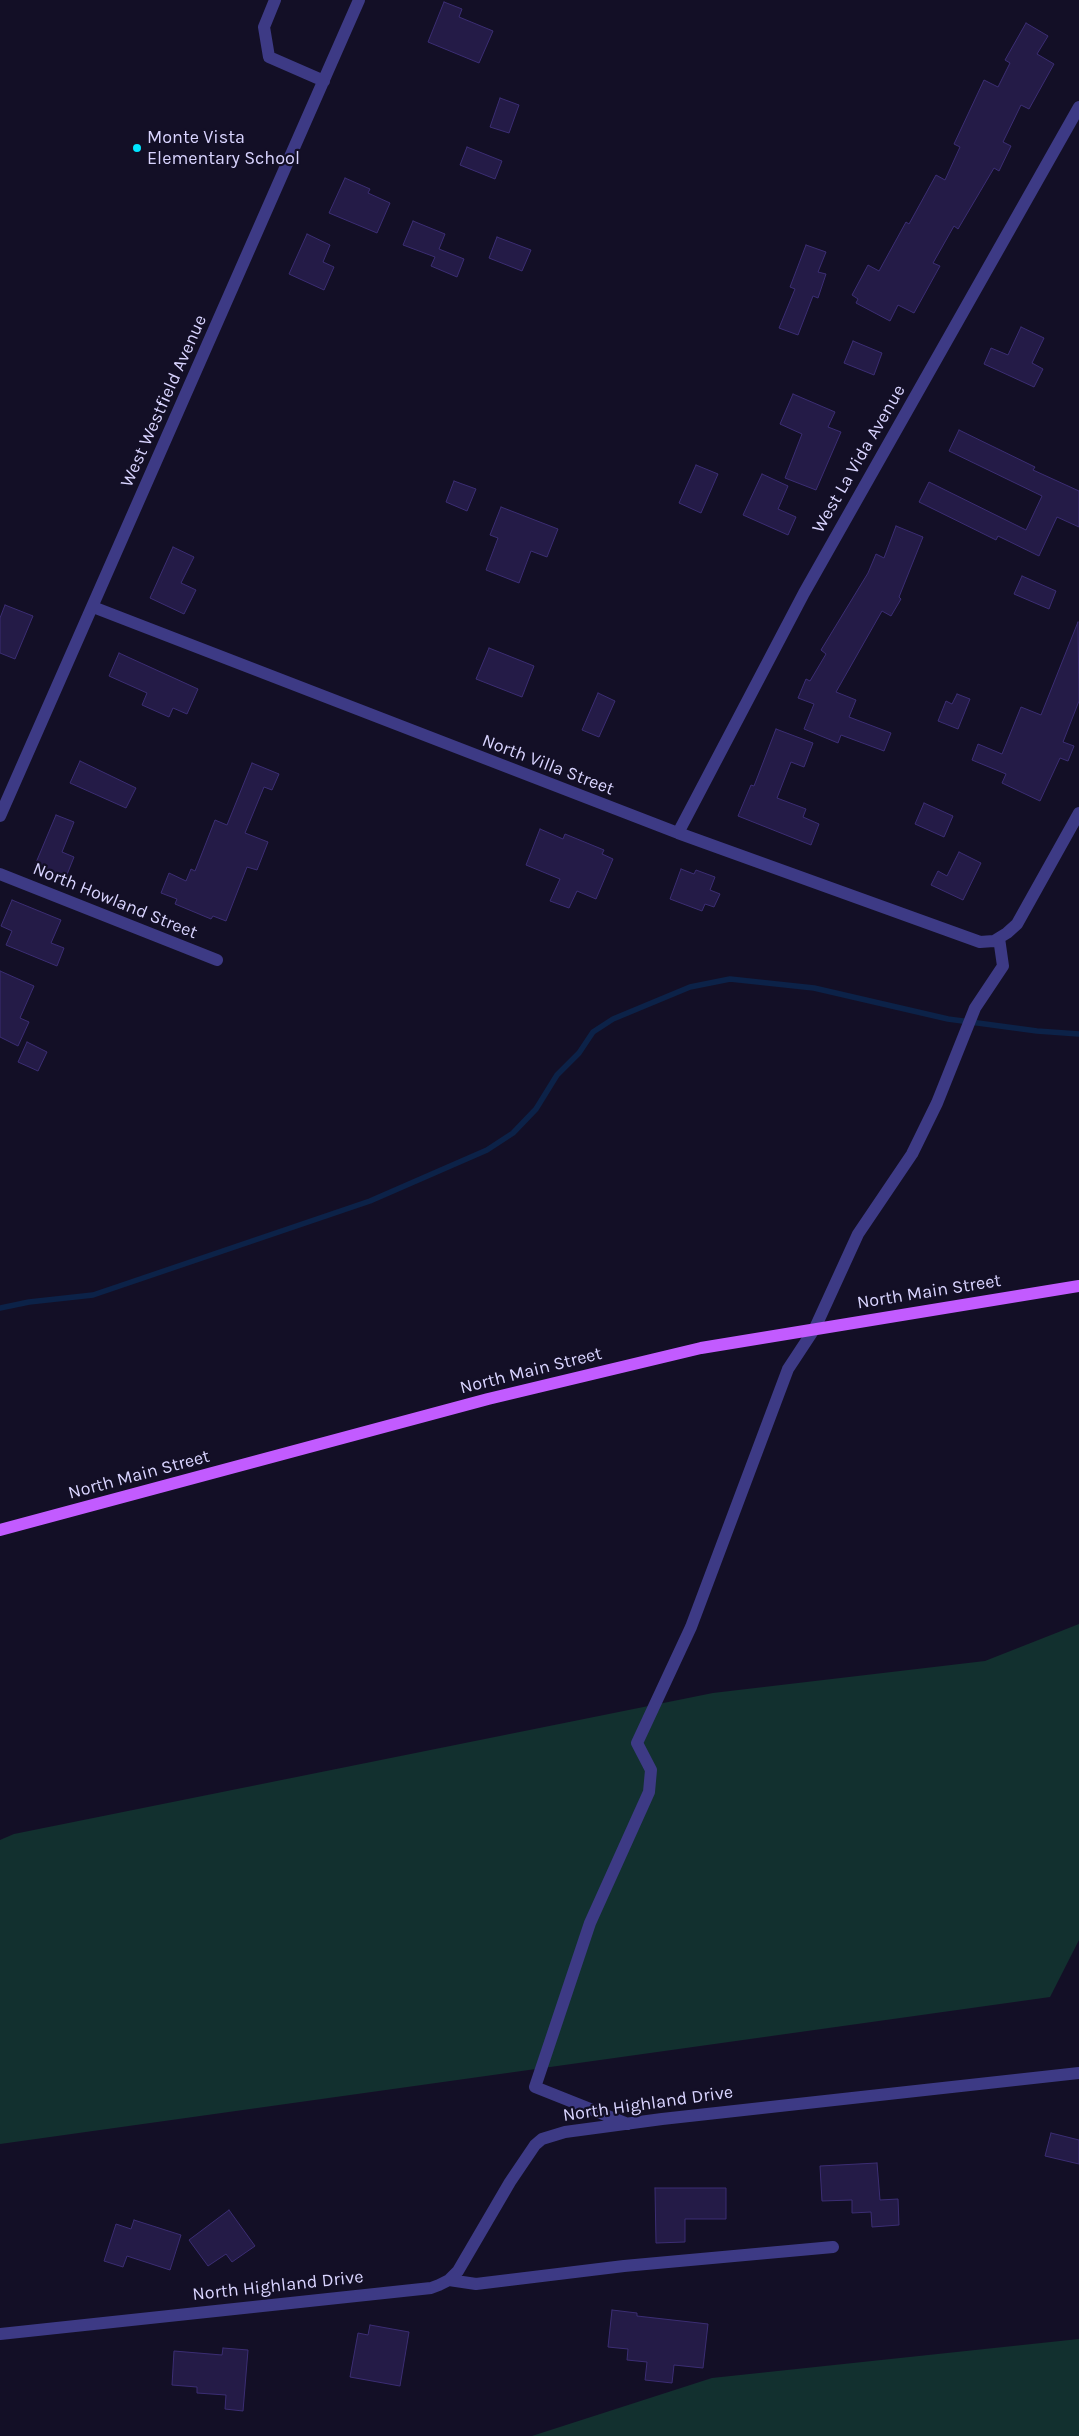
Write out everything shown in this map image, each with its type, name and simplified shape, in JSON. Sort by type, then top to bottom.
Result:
[{"type":"main road","name":"North Main Street","points":[[0,1530],[488,1399],[701,1348],[1079,1286]]},
{"type":"street","points":[[275,0],[264,27],[269,57],[324,80]]},
{"type":"street","name":"West Westfield Avenue","points":[[0,816],[359,0]]},
{"type":"street","name":"West La Vida Avenue","points":[[678,833],[804,593],[1079,107]]},
{"type":"street","name":"North Villa Street","points":[[93,607],[678,833],[966,938],[980,942],[996,940]]},
{"type":"street","points":[[628,2124],[535,2087],[590,1923],[649,1792],[651,1770],[637,1743],[690,1627],[788,1369],[815,1328],[858,1234],[912,1154],[937,1103],[975,1008],[1003,966],[996,940],[1016,924],[1079,813]]},
{"type":"street","name":"North Howland Street","points":[[0,874],[217,960]]},
{"type":"street","name":"North Highland Drive","points":[[0,2334],[431,2288],[449,2280],[466,2258],[534,2145],[553,2135],[565,2132],[1079,2072]]},
{"type":"street","points":[[449,2280],[476,2284],[624,2266],[833,2247]]},
{"type":"green space","points":[[1079,1624],[1079,1940],[1050,1997],[0,2144],[0,1840],[14,1834],[713,1693],[985,1661]]},
{"type":"green space","points":[[1079,2339],[1079,2436],[532,2436],[712,2378]]},
{"type":"building","points":[[444,2],[462,9],[459,17],[493,31],[479,63],[428,42]]},
{"type":"building","points":[[1026,23],[1048,36],[1037,54],[1054,64],[1029,109],[1021,105],[1003,142],[1011,146],[999,171],[994,168],[958,229],[954,226],[933,263],[940,266],[914,313],[898,305],[890,321],[856,303],[858,299],[852,295],[868,265],[879,271],[906,222],[909,224],[936,175],[945,180],[960,147],[954,144],[984,80],[998,87],[1010,63],[1005,60]]},
{"type":"building","points":[[500,98],[519,105],[509,133],[490,127]]},
{"type":"building","points":[[467,147],[502,161],[495,179],[460,165]]},
{"type":"building","points":[[345,178],[370,189],[368,193],[390,203],[377,233],[329,213]]},
{"type":"building","points":[[413,221],[445,234],[439,249],[464,259],[457,277],[431,266],[435,257],[403,245]]},
{"type":"building","points":[[307,234],[330,245],[323,262],[334,267],[324,290],[289,274]]},
{"type":"building","points":[[497,237],[531,250],[522,271],[489,258]]},
{"type":"building","points":[[806,245],[826,252],[818,272],[826,274],[818,298],[813,296],[798,335],[779,328],[795,289],[790,287]]},
{"type":"building","points":[[1021,327],[1044,338],[1032,363],[1043,369],[1034,387],[984,364],[991,348],[1008,355]]},
{"type":"building","points":[[853,341],[882,353],[874,375],[844,363]]},
{"type":"building","points":[[793,394],[835,412],[828,427],[841,432],[816,490],[785,478],[802,434],[780,424]]},
{"type":"building","points":[[959,430],[1035,467],[1033,470],[1079,491],[1079,527],[1057,517],[1039,556],[998,536],[996,540],[919,502],[929,482],[1026,530],[1042,496],[949,451]]},
{"type":"building","points":[[696,465],[718,474],[701,513],[679,503]]},
{"type":"building","points":[[762,474],[788,486],[778,509],[796,517],[788,535],[743,515]]},
{"type":"building","points":[[454,481],[476,489],[467,511],[446,502]]},
{"type":"building","points":[[501,507],[558,529],[547,557],[531,551],[519,583],[486,570],[498,538],[490,535]]},
{"type":"building","points":[[896,526],[923,537],[899,597],[901,599],[891,616],[882,611],[836,692],[856,700],[849,717],[891,733],[884,751],[841,735],[838,743],[804,729],[814,704],[798,698],[806,679],[810,681],[826,654],[821,650],[868,573],[876,554],[884,558]]},
{"type":"building","points":[[173,547],[194,557],[181,583],[196,590],[184,614],[150,598]]},
{"type":"building","points":[[1022,576],[1056,591],[1049,609],[1014,594]]},
{"type":"building","points":[[5,605],[33,616],[15,659],[0,653],[0,618]]},
{"type":"building","points":[[1078,622],[1079,701],[1063,742],[1074,746],[1068,761],[1060,758],[1040,801],[1002,783],[1006,774],[972,760],[978,744],[1002,754],[1021,707],[1041,715]]},
{"type":"building","points":[[489,648],[534,666],[522,697],[476,679]]},
{"type":"building","points":[[119,653],[198,689],[187,714],[173,708],[169,717],[142,705],[147,693],[109,676]]},
{"type":"building","points":[[598,693],[615,701],[599,737],[582,730]]},
{"type":"building","points":[[957,694],[970,699],[958,729],[938,721],[946,701],[952,704]]},
{"type":"building","points":[[776,729],[813,743],[804,767],[791,762],[777,798],[806,809],[803,817],[819,824],[811,845],[738,816],[751,785],[754,786]]},
{"type":"building","points":[[80,761],[136,788],[126,808],[70,783]]},
{"type":"building","points":[[252,763],[279,774],[272,790],[264,787],[245,833],[268,842],[257,870],[247,867],[226,921],[213,916],[211,919],[175,904],[177,899],[161,893],[169,873],[186,881],[191,869],[195,871],[215,820],[227,825]]},
{"type":"building","points":[[924,803],[953,816],[944,837],[915,824]]},
{"type":"building","points":[[56,815],[74,822],[62,852],[74,857],[66,877],[35,865]]},
{"type":"building","points":[[540,829],[563,839],[565,834],[604,850],[602,854],[613,859],[596,899],[577,891],[569,908],[550,901],[560,879],[526,865]]},
{"type":"building","points":[[959,852],[981,863],[963,900],[931,885],[938,871],[947,876]]},
{"type":"building","points":[[681,869],[694,874],[696,870],[715,877],[710,890],[720,894],[714,907],[705,904],[702,911],[670,899]]},
{"type":"building","points":[[12,900],[61,920],[51,943],[64,948],[57,966],[6,945],[12,931],[1,926]]},
{"type":"building","points":[[0,971],[34,986],[20,1018],[29,1022],[18,1046],[0,1037]]},
{"type":"building","points":[[27,1042],[47,1052],[38,1071],[18,1062]]},
{"type":"building","points":[[1051,2133],[1079,2140],[1079,2164],[1045,2156]]},
{"type":"building","points":[[877,2163],[880,2200],[898,2199],[899,2225],[872,2227],[871,2212],[852,2213],[852,2200],[822,2201],[820,2166]]},
{"type":"building","points":[[655,2188],[726,2188],[726,2219],[685,2219],[685,2242],[656,2243]]},
{"type":"building","points":[[229,2210],[255,2246],[232,2262],[226,2254],[208,2266],[189,2240]]},
{"type":"building","points":[[134,2220],[181,2235],[170,2270],[127,2256],[123,2267],[104,2261],[116,2224],[131,2229]]},
{"type":"building","points":[[612,2310],[637,2313],[637,2316],[708,2324],[703,2368],[674,2365],[672,2383],[645,2380],[647,2362],[627,2360],[628,2349],[608,2347]]},
{"type":"building","points":[[370,2325],[409,2332],[400,2386],[350,2377],[358,2333],[368,2335]]},
{"type":"building","points":[[223,2348],[248,2350],[243,2411],[225,2409],[226,2395],[197,2393],[197,2387],[172,2385],[174,2351],[222,2355]]},
{"type":"waterway","points":[[0,1308],[29,1302],[93,1295],[370,1201],[487,1150],[513,1133],[536,1109],[557,1075],[579,1053],[593,1032],[613,1019],[690,987],[730,979],[814,988],[948,1019],[1037,1031],[1079,1034]]},
{"type":"place","name":"Monte Vista Elementary School","points":[[137,148]]}]
